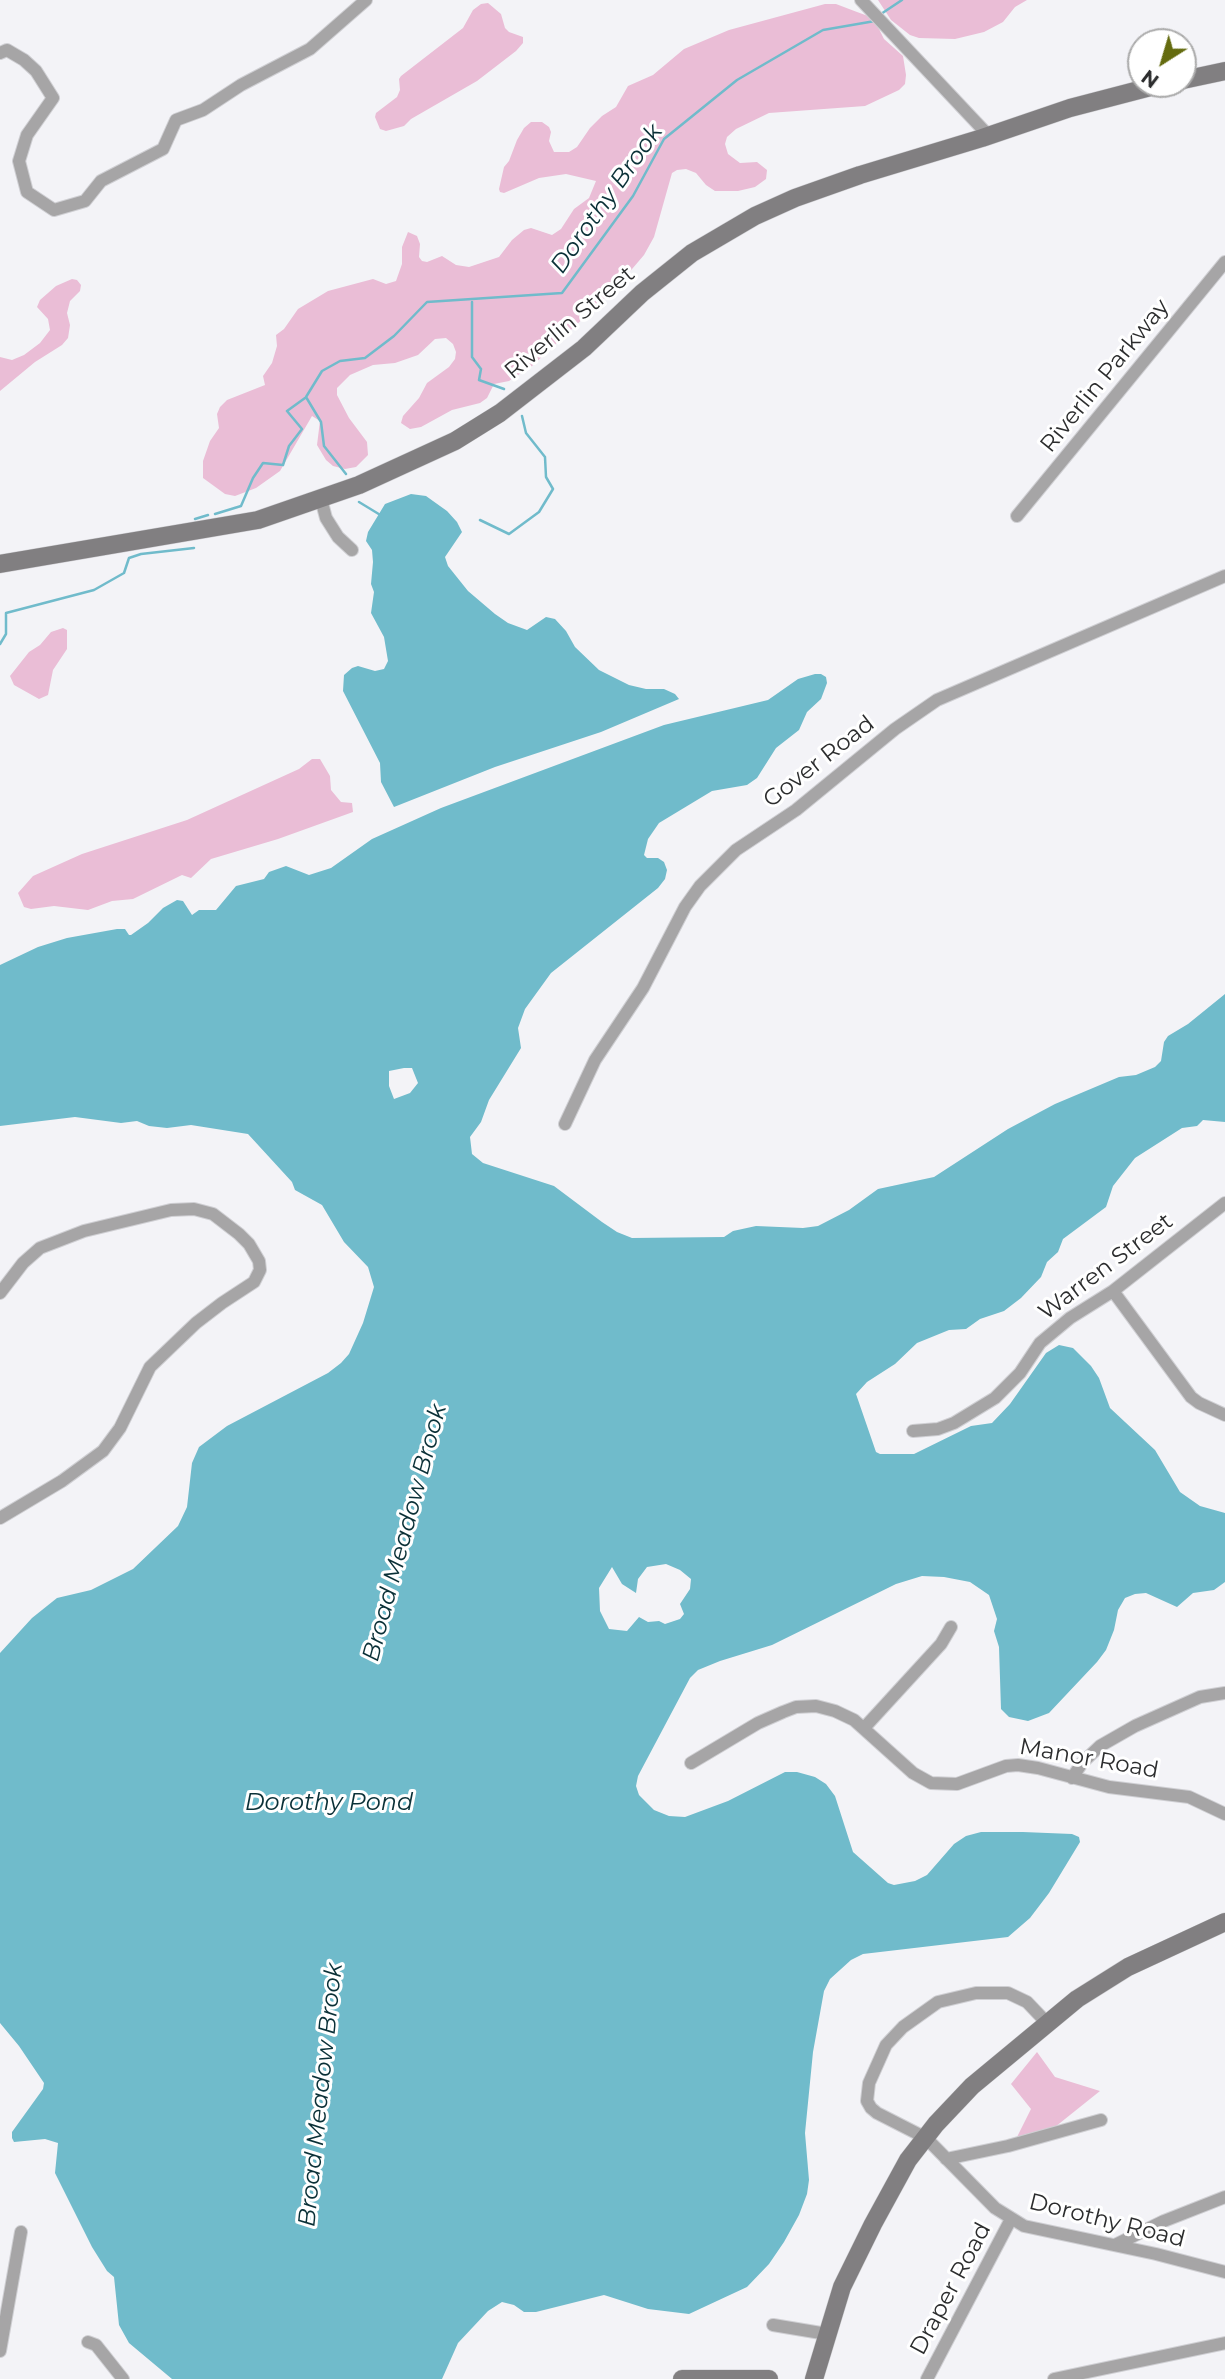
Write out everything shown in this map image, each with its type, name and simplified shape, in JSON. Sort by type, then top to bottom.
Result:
[{"type":"street","points":[[0,53],[7,50],[24,60],[36,71],[53,98],[27,135],[19,161],[27,192],[54,210],[85,201],[101,181],[163,149],[176,120],[203,110],[242,85],[310,49],[366,0]]},
{"type":"street","points":[[864,4],[989,136]]},
{"type":"street","points":[[1197,77],[1225,71]]},
{"type":"street","name":"Riverlin Street","points":[[0,564],[258,520],[321,499],[413,462],[455,441],[500,413],[584,348],[666,273],[721,235],[795,198],[860,174],[989,136],[1070,108],[1127,93]]},
{"type":"street","name":"Riverlin Parkway","points":[[1017,516],[1225,262]]},
{"type":"street","points":[[321,499],[326,518],[338,537],[352,550]]},
{"type":"street","name":"Gover Road","points":[[565,1124],[595,1060],[643,988],[685,907],[700,886],[736,850],[796,810],[895,729],[937,699],[1225,576]]},
{"type":"street","name":"Warren Street","points":[[913,1431],[938,1429],[965,1417],[995,1398],[1020,1373],[1040,1343],[1070,1318],[1113,1291],[1225,1203]]},
{"type":"street","points":[[0,1293],[23,1263],[40,1248],[85,1231],[172,1210],[194,1209],[214,1214],[249,1244],[259,1261],[260,1270],[254,1282],[196,1324],[150,1367],[120,1428],[103,1451],[62,1481],[0,1518]]},
{"type":"street","points":[[1113,1291],[1191,1396],[1199,1403],[1225,1415]]},
{"type":"street","points":[[864,1728],[940,1644],[951,1626]]},
{"type":"street","points":[[1072,1778],[1082,1763],[1100,1746],[1135,1726],[1200,1697],[1225,1693]]},
{"type":"street","name":"Manor Road","points":[[691,1763],[758,1723],[796,1707],[816,1706],[835,1711],[864,1728],[921,1780],[931,1783],[957,1784],[1006,1766],[1018,1765],[1109,1787],[1189,1797],[1225,1814]]},
{"type":"street","points":[[814,2379],[842,2287],[873,2224],[908,2160],[972,2086],[1046,2023],[1105,1980],[1225,1922]]},
{"type":"street","name":"Dorothy Road","points":[[1046,2023],[1019,1997],[995,1992],[976,1993],[938,2003],[903,2027],[886,2046],[872,2073],[867,2095],[871,2108],[926,2138],[995,2207],[1024,2226],[1115,2245],[1225,2273]]},
{"type":"street","points":[[946,2159],[1008,2146],[1101,2120]]},
{"type":"street","points":[[1115,2245],[1164,2221],[1225,2197]]},
{"type":"street","name":"Draper Road","points":[[927,2379],[1012,2218]]},
{"type":"street","points":[[0,2351],[21,2232]]},
{"type":"street","points":[[774,2325],[827,2334]]},
{"type":"street","points":[[88,2342],[96,2344],[123,2379]]},
{"type":"street","points":[[1054,2379],[1225,2343]]},
{"type":"street","points":[[682,2379],[769,2379]]},
{"type":"shaded area","points":[[878,0],[1027,0],[1015,7],[1003,22],[984,32],[955,39],[919,38],[910,35],[891,20]]},
{"type":"shaded area","points":[[488,3],[501,14],[509,32],[523,37],[523,43],[477,81],[411,119],[404,126],[386,131],[380,129],[376,113],[397,97],[401,76],[463,28],[473,10]]},
{"type":"shaded area","points":[[825,4],[836,4],[868,16],[884,39],[903,56],[905,84],[899,90],[865,106],[769,113],[736,129],[727,137],[725,144],[728,154],[740,163],[757,162],[767,170],[766,179],[755,187],[738,191],[715,191],[696,173],[686,169],[672,173],[654,237],[644,255],[615,289],[532,366],[509,381],[494,384],[487,398],[480,403],[452,410],[421,427],[410,429],[401,423],[403,416],[419,398],[427,383],[449,367],[455,359],[453,344],[446,338],[435,339],[418,355],[395,363],[373,365],[350,375],[337,388],[337,395],[349,418],[367,442],[368,455],[356,467],[345,469],[333,466],[326,460],[317,445],[320,421],[312,416],[280,471],[256,488],[235,496],[225,494],[203,478],[203,461],[210,441],[219,428],[217,414],[220,407],[227,400],[265,385],[263,376],[272,363],[277,346],[276,335],[284,329],[298,309],[328,291],[373,279],[386,284],[396,281],[402,264],[402,247],[408,232],[417,236],[420,244],[419,257],[422,261],[427,262],[442,256],[456,265],[469,267],[499,257],[524,230],[531,228],[552,235],[561,229],[574,209],[589,198],[596,181],[566,174],[539,178],[504,193],[499,189],[504,167],[524,128],[531,122],[542,122],[549,127],[549,141],[554,152],[569,152],[577,147],[602,116],[616,107],[628,86],[653,75],[684,49],[729,30]]},
{"type":"shaded area","points":[[72,279],[81,285],[80,291],[70,301],[67,313],[70,325],[68,338],[0,391],[0,357],[12,360],[40,343],[50,330],[48,319],[37,307],[40,300],[56,286]]},
{"type":"shaded area","points":[[63,628],[67,630],[67,649],[53,670],[48,695],[39,699],[14,685],[10,676],[29,652],[40,645],[51,632]]},
{"type":"shaded area","points":[[312,759],[320,759],[330,776],[331,790],[341,802],[352,803],[353,812],[211,859],[191,878],[182,875],[133,899],[112,901],[88,910],[54,906],[31,909],[24,907],[18,893],[33,876],[82,854],[187,820],[299,769]]},
{"type":"shaded area","points":[[1037,2052],[1055,2077],[1100,2091],[1055,2127],[1015,2141],[1031,2109],[1011,2084]]},
{"type":"water","points":[[411,494],[426,496],[457,522],[462,532],[445,557],[448,566],[468,591],[495,614],[508,623],[527,630],[546,617],[555,619],[575,647],[599,670],[629,685],[664,689],[679,699],[601,732],[495,767],[394,807],[381,782],[380,763],[343,691],[344,675],[352,668],[358,666],[375,671],[384,669],[388,661],[384,637],[371,613],[374,592],[371,584],[373,562],[372,550],[366,541],[368,532],[385,504]]},
{"type":"water","name":"Dorothy Pond","points":[[821,674],[826,677],[827,683],[821,699],[807,712],[799,730],[776,748],[757,778],[747,785],[712,791],[659,823],[648,839],[644,855],[664,862],[667,870],[665,879],[658,888],[551,973],[525,1009],[518,1028],[521,1048],[470,1137],[472,1154],[483,1163],[554,1186],[617,1232],[632,1238],[724,1237],[733,1231],[756,1226],[818,1226],[849,1210],[878,1189],[934,1177],[1008,1129],[1055,1104],[1119,1077],[1136,1075],[1155,1067],[1161,1061],[1164,1042],[1168,1036],[1188,1024],[1225,994],[1225,1122],[1203,1120],[1197,1126],[1182,1128],[1135,1158],[1113,1186],[1106,1207],[1063,1239],[1058,1252],[1047,1262],[1041,1277],[1021,1298],[1004,1311],[980,1319],[966,1329],[949,1330],[917,1343],[895,1364],[867,1382],[856,1394],[876,1452],[914,1454],[971,1426],[992,1423],[1010,1404],[1046,1353],[1059,1345],[1073,1348],[1099,1378],[1110,1408],[1155,1450],[1180,1492],[1200,1506],[1225,1513],[1225,1582],[1214,1590],[1193,1593],[1177,1607],[1146,1593],[1125,1598],[1118,1610],[1106,1650],[1097,1662],[1049,1713],[1028,1721],[1009,1717],[1001,1709],[999,1647],[994,1631],[997,1619],[989,1595],[970,1582],[944,1577],[922,1576],[896,1584],[772,1645],[720,1661],[698,1670],[690,1678],[638,1776],[636,1786],[639,1795],[654,1810],[669,1816],[685,1817],[728,1801],[785,1772],[815,1777],[826,1784],[835,1796],[853,1852],[888,1883],[894,1885],[915,1881],[927,1875],[954,1844],[966,1836],[981,1832],[1072,1834],[1079,1837],[1080,1842],[1049,1893],[1030,1918],[1008,1937],[863,1954],[851,1960],[830,1979],[824,1991],[813,2052],[805,2133],[809,2180],[807,2194],[784,2242],[769,2264],[747,2287],[689,2314],[648,2309],[604,2295],[536,2312],[524,2312],[514,2305],[502,2302],[488,2311],[458,2343],[442,2379],[172,2379],[129,2343],[119,2325],[114,2277],[92,2247],[55,2173],[58,2143],[45,2139],[14,2142],[12,2138],[12,2132],[43,2089],[44,2083],[0,2023],[0,1653],[32,1618],[57,1598],[91,1590],[133,1569],[178,1526],[187,1507],[192,1463],[199,1447],[227,1426],[328,1373],[341,1363],[349,1354],[363,1323],[374,1287],[368,1267],[344,1242],[322,1205],[295,1190],[292,1182],[248,1134],[191,1125],[167,1128],[149,1126],[137,1121],[121,1123],[75,1117],[0,1126],[0,965],[38,947],[67,938],[117,929],[125,929],[131,935],[163,908],[177,900],[183,901],[192,915],[199,910],[216,910],[236,886],[264,879],[269,872],[286,866],[309,875],[331,868],[372,839],[441,808],[664,725],[768,700],[798,679]],"holes":[[[412,1068],[418,1083],[410,1093],[394,1099],[389,1086],[389,1071]],[[666,1564],[691,1579],[690,1589],[680,1604],[684,1614],[680,1619],[665,1624],[659,1621],[648,1622],[639,1617],[627,1631],[609,1629],[600,1611],[599,1588],[612,1567],[622,1584],[636,1593],[638,1579],[647,1567]]]},
{"type":"waterway","name":"Dorothy Brook","points":[[881,14],[902,0]]},
{"type":"waterway","name":"Dorothy Brook","points":[[346,474],[324,446],[321,422],[306,397],[322,371],[340,361],[365,358],[394,336],[427,302],[562,293],[633,196],[664,139],[737,80],[823,30],[875,21]]},
{"type":"waterway","name":"Dorothy Brook","points":[[472,302],[472,357],[481,369],[479,380],[504,389]]},
{"type":"waterway","points":[[215,514],[241,506],[263,463],[283,465],[289,446],[302,429],[287,411],[305,398]]},
{"type":"waterway","name":"Dorothy Brook","points":[[480,520],[509,534],[539,512],[553,489],[546,477],[545,457],[526,433],[522,416]]},
{"type":"waterway","name":"Dorothy Brook","points":[[359,502],[382,516]]},
{"type":"waterway","points":[[195,519],[208,515]]},
{"type":"waterway","points":[[0,644],[6,634],[6,613],[94,590],[124,573],[129,558],[141,554],[194,548]]},
{"type":"water label","name":"Broad Meadow Brook","points":[[405,1533]]},
{"type":"water label","name":"Broad Meadow Brook","points":[[321,2095]]}]
